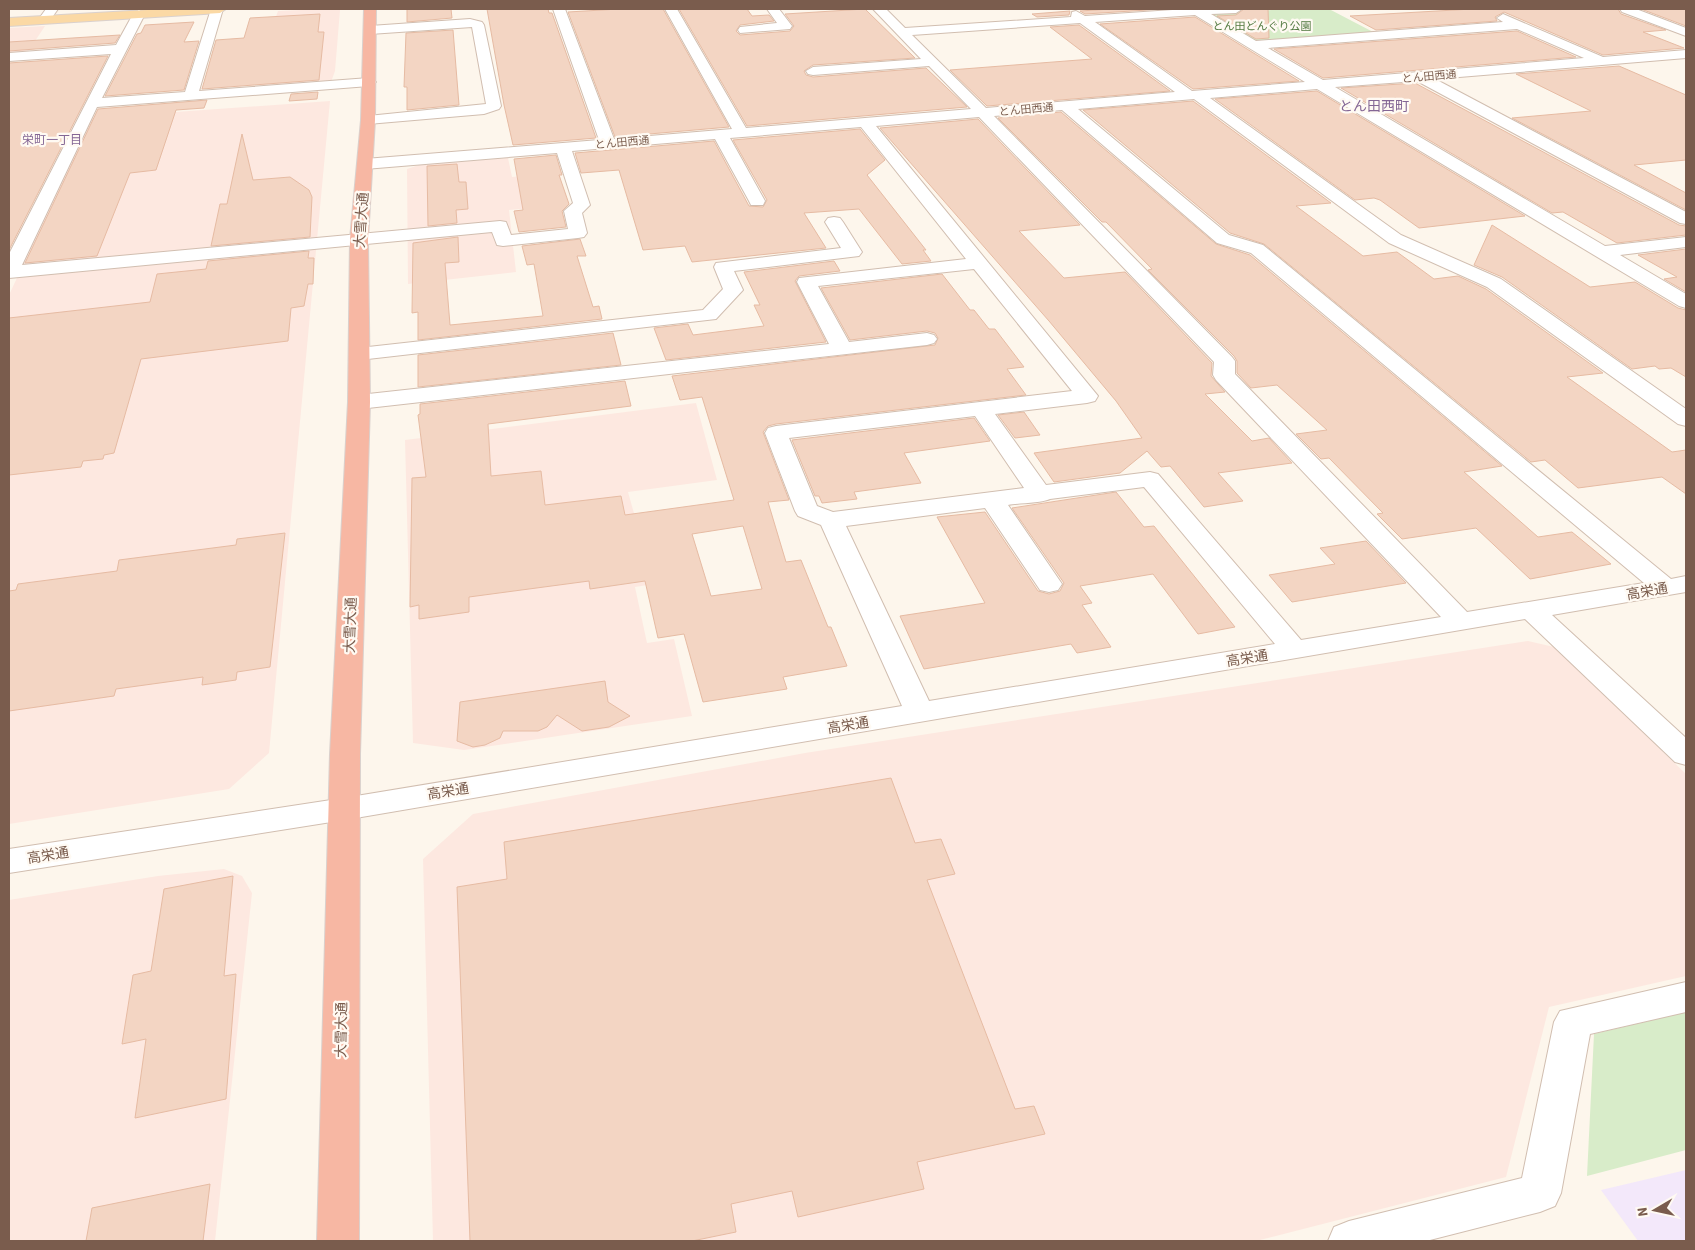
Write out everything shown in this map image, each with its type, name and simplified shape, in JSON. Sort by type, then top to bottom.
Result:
[{"type":"highway","name":"大雪大通","points":[[338,1241],[344,809],[359,402],[359,239],[370,82],[370,19]]},
{"type":"main road","points":[[9,22],[218,9]]},
{"type":"street","points":[[44,20],[52,9]]},
{"type":"street","points":[[191,95],[218,9]]},
{"type":"street","points":[[559,9],[608,144]]},
{"type":"street","points":[[671,9],[742,132]]},
{"type":"street","points":[[744,30],[786,26],[773,9]]},
{"type":"street","points":[[879,9],[1226,361],[1224,375],[1462,622]]},
{"type":"street","points":[[1066,9],[1193,95],[1395,239],[1494,283],[1686,419]]},
{"type":"street","points":[[902,32],[1082,20],[1195,10],[1236,9]]},
{"type":"street","points":[[1626,9],[1686,32]]},
{"type":"street","points":[[1646,9],[1686,24]]},
{"type":"street","points":[[1195,10],[1686,302]]},
{"type":"street","points":[[1492,13],[1603,61]]},
{"type":"street","points":[[9,272],[92,102],[139,14]]},
{"type":"street","points":[[368,120],[484,110],[494,106],[478,25],[470,23],[370,19]]},
{"type":"street","points":[[1254,45],[1519,25]]},
{"type":"street","points":[[9,70],[13,57],[121,49]]},
{"type":"street","name":"とん田西通","points":[[365,164],[1686,54]]},
{"type":"street","points":[[813,71],[930,62]]},
{"type":"street","points":[[1421,76],[1686,219]]},
{"type":"street","points":[[92,102],[370,82]]},
{"type":"street","points":[[1066,106],[1223,239],[1257,249],[1676,586]]},
{"type":"street","points":[[865,122],[1087,396],[776,434],[807,511],[832,520],[1150,479],[1295,650]]},
{"type":"street","points":[[720,134],[757,201]]},
{"type":"street","points":[[9,272],[500,226],[503,240],[578,233],[573,211],[582,205],[563,147]]},
{"type":"street","points":[[359,354],[709,315],[733,290],[724,266],[853,252],[834,222]]},
{"type":"street","points":[[9,238],[27,237]]},
{"type":"street","points":[[1600,252],[1686,242]]},
{"type":"street","points":[[1661,244],[1686,259]]},
{"type":"street","points":[[794,259],[842,348]]},
{"type":"street","points":[[806,282],[978,263]]},
{"type":"street","points":[[359,402],[927,339]]},
{"type":"street","points":[[981,408],[1041,494]]},
{"type":"street","points":[[993,500],[1049,584]]},
{"type":"street","points":[[832,520],[920,712]]},
{"type":"street","name":"高栄通","points":[[9,861],[344,809],[1676,586]]},
{"type":"street","points":[[1532,611],[1686,755]]},
{"type":"street","points":[[1350,1241],[1540,1193],[1573,1022],[1686,997]]},
{"type":"shaded area","points":[[340,10],[335,71],[331,82],[262,88],[272,28],[278,11]]},
{"type":"shaded area","points":[[45,26],[27,53],[9,54],[9,28]]},
{"type":"shaded area","points":[[330,101],[269,753],[229,789],[9,824],[9,295],[23,265],[22,262],[91,118]]},
{"type":"shaded area","points":[[508,158],[512,177],[560,173],[563,199],[543,207],[509,210],[516,272],[408,284],[407,169],[419,165]]},
{"type":"shaded area","points":[[696,403],[717,480],[628,492],[654,584],[635,587],[647,643],[674,639],[692,716],[464,750],[413,743],[405,440]]},
{"type":"shaded area","points":[[1528,641],[1554,647],[1686,774],[1686,976],[1549,1007],[1506,1177],[1256,1241],[433,1241],[423,859],[473,814],[805,753]]},
{"type":"shaded area","points":[[224,869],[242,876],[252,893],[215,1241],[9,1241],[9,900],[158,876]]},
{"type":"shaded area","points":[[1686,1170],[1686,1241],[1638,1241],[1601,1190]]},
{"type":"green space","name":"とん田どんぐり公園","points":[[1287,9],[1329,9],[1375,33],[1257,42],[1211,14]]},
{"type":"green space","points":[[1686,1012],[1686,1150],[1587,1176],[1594,1034]]},
{"type":"building","points":[[407,9],[451,9],[452,18],[407,22]]},
{"type":"building","points":[[487,9],[548,9],[549,13],[552,13],[596,138],[513,145]]},
{"type":"building","points":[[663,9],[729,127],[615,137],[568,12]]},
{"type":"building","points":[[679,9],[747,9],[752,16],[769,15],[774,21],[740,25],[736,31],[740,35],[790,31],[794,26],[785,14],[865,9],[915,58],[813,65],[804,71],[806,75],[813,77],[926,68],[967,107],[747,126]]},
{"type":"building","points":[[1163,9],[1085,14],[1080,11]]},
{"type":"building","points":[[1244,9],[1268,9],[1269,38],[1256,39],[1217,16],[1236,15]]},
{"type":"building","points":[[1472,9],[1618,9],[1621,14],[1666,30],[1643,32],[1684,48],[1603,55],[1504,12],[1495,17],[1497,21],[1376,30],[1350,16]]},
{"type":"building","points":[[1641,9],[1686,9],[1686,26]]},
{"type":"building","points":[[1070,11],[1069,15],[1037,17],[1032,14]]},
{"type":"building","points":[[320,14],[318,32],[324,32],[319,80],[202,89],[216,40],[244,38],[250,18]]},
{"type":"building","points":[[1195,17],[1299,81],[1193,89],[1100,24]]},
{"type":"building","points":[[194,22],[184,42],[199,41],[184,90],[105,96],[137,34],[141,33],[145,25]]},
{"type":"building","points":[[1079,25],[1170,91],[987,106],[950,70],[1092,59],[1050,27]]},
{"type":"building","points":[[453,30],[459,105],[407,110],[407,87],[404,87],[406,33]]},
{"type":"building","points":[[1517,31],[1576,57],[1323,78],[1274,49]]},
{"type":"building","points":[[120,35],[115,43],[9,51],[9,42]]},
{"type":"building","points":[[108,56],[9,250],[9,63]]},
{"type":"building","points":[[1619,66],[1686,95],[1686,160],[1634,165],[1686,193],[1686,210],[1512,118],[1591,111],[1516,74]]},
{"type":"building","points":[[1415,83],[1679,225],[1686,226],[1686,235],[1617,243],[1563,212],[1552,213],[1341,88]]},
{"type":"building","points":[[1317,91],[1525,216],[1419,228],[1380,200],[1374,198],[1355,200],[1215,99]]},
{"type":"building","points":[[318,92],[317,99],[289,101],[291,94]]},
{"type":"building","points":[[207,100],[204,108],[176,110],[156,170],[130,173],[97,256],[25,263],[98,109]]},
{"type":"building","points":[[1193,101],[1331,203],[1296,206],[1363,256],[1397,252],[1434,279],[1458,276],[1486,289],[1603,373],[1567,377],[1672,452],[1686,450],[1686,494],[1662,477],[1578,488],[1545,460],[1531,462],[1264,244],[1230,233],[1083,110]]},
{"type":"building","points":[[1061,112],[1216,244],[1250,255],[1502,466],[1464,472],[1538,537],[1572,532],[1611,564],[1530,579],[1476,528],[1402,539],[1377,514],[1383,513],[1329,458],[1321,459],[1296,434],[1327,430],[1277,385],[1251,388],[1237,373],[1237,361],[1234,356],[1148,270],[1152,269],[1106,222],[1102,222],[998,118]]},
{"type":"building","points":[[978,119],[1080,225],[1019,231],[1064,278],[1125,272],[1212,363],[1211,376],[1225,392],[1205,394],[1252,441],[1269,438],[1292,463],[1218,473],[1243,501],[1204,507],[1170,466],[1161,467],[1147,451],[1120,473],[1054,482],[1034,453],[1142,438],[1116,401],[1049,321],[880,128]]},
{"type":"building","points":[[860,129],[885,160],[867,175],[926,250],[923,250],[931,261],[902,264],[859,209],[804,213],[826,248],[692,262],[685,246],[643,250],[619,170],[581,173],[575,153],[714,141],[749,206],[763,207],[767,200],[733,140]]},
{"type":"building","points":[[242,134],[253,180],[290,177],[309,190],[312,197],[310,237],[211,246],[220,204],[227,204]]},
{"type":"building","points":[[556,155],[562,175],[559,175],[569,204],[562,211],[566,227],[519,232],[514,211],[523,210],[514,159]]},
{"type":"building","points":[[457,164],[459,182],[466,182],[468,209],[456,210],[457,223],[428,226],[427,166]]},
{"type":"building","points":[[1492,225],[1590,287],[1635,282],[1678,308],[1686,310],[1686,377],[1671,368],[1659,369],[1655,366],[1632,369],[1502,277],[1474,265]]},
{"type":"building","points":[[458,237],[459,262],[445,263],[450,325],[543,316],[534,264],[527,265],[522,246],[580,239],[586,256],[577,256],[593,307],[599,306],[602,319],[418,340],[418,312],[412,313],[413,243]]},
{"type":"building","points":[[1686,249],[1686,292],[1664,279],[1677,277],[1638,255]]},
{"type":"building","points":[[309,251],[308,258],[314,258],[313,284],[308,284],[304,306],[291,308],[288,341],[141,359],[114,453],[104,455],[103,459],[83,461],[81,467],[9,475],[9,318],[150,302],[157,274],[206,269],[208,261]]},
{"type":"building","points":[[834,261],[840,271],[799,276],[795,281],[826,342],[666,360],[654,328],[688,324],[693,335],[764,326],[754,305],[760,305],[744,272]]},
{"type":"building","points":[[942,274],[970,310],[974,310],[989,329],[995,329],[1024,367],[1007,369],[1026,395],[776,424],[768,426],[763,432],[789,500],[768,502],[786,562],[801,560],[828,627],[831,627],[847,666],[783,677],[787,689],[703,702],[684,634],[658,638],[645,581],[590,589],[589,581],[469,597],[469,612],[419,619],[419,605],[410,607],[412,478],[426,477],[418,415],[420,414],[420,404],[625,381],[631,406],[488,424],[491,476],[541,471],[545,505],[621,496],[625,515],[734,500],[702,397],[680,400],[672,376],[935,345],[938,338],[935,333],[927,331],[850,340],[821,288]],"holes":[[[743,526],[762,589],[711,596],[692,534]]]},
{"type":"building","points":[[613,333],[621,365],[418,387],[418,355]]},
{"type":"building","points":[[1024,412],[1040,435],[1015,438],[998,415]]},
{"type":"building","points":[[974,418],[990,441],[904,453],[921,483],[854,492],[857,499],[822,503],[819,496],[815,496],[792,440]]},
{"type":"building","points":[[1116,492],[1144,527],[1154,526],[1235,627],[1198,634],[1153,574],[1080,586],[1092,603],[1082,605],[1111,647],[1077,653],[1071,644],[924,669],[900,616],[985,603],[937,517],[985,512],[1038,591],[1049,594],[1060,591],[1064,583],[1012,508]]},
{"type":"building","points":[[285,533],[270,667],[237,672],[236,680],[202,685],[203,677],[116,689],[114,696],[9,711],[9,591],[16,590],[18,584],[117,571],[119,560],[236,545],[237,539]]},
{"type":"building","points":[[1366,541],[1406,583],[1292,602],[1269,575],[1335,564],[1320,548]]},
{"type":"building","points":[[605,681],[608,702],[630,716],[609,727],[582,731],[557,715],[547,727],[538,731],[503,731],[500,738],[485,745],[473,747],[457,741],[460,702]]},
{"type":"building","points":[[891,778],[915,843],[941,839],[955,874],[927,880],[1015,1109],[1034,1106],[1045,1134],[917,1162],[924,1189],[798,1217],[792,1191],[731,1204],[736,1232],[692,1241],[470,1241],[457,887],[507,879],[504,842]]},
{"type":"building","points":[[233,876],[224,976],[236,974],[226,1099],[135,1118],[146,1039],[122,1044],[133,975],[151,971],[164,889]]},
{"type":"building","points":[[210,1184],[203,1241],[86,1241],[92,1208]]},
{"type":"district","name":"とん田西町","points":[[1374,106]]},
{"type":"district","name":"栄町一丁目","points":[[52,140]]}]
